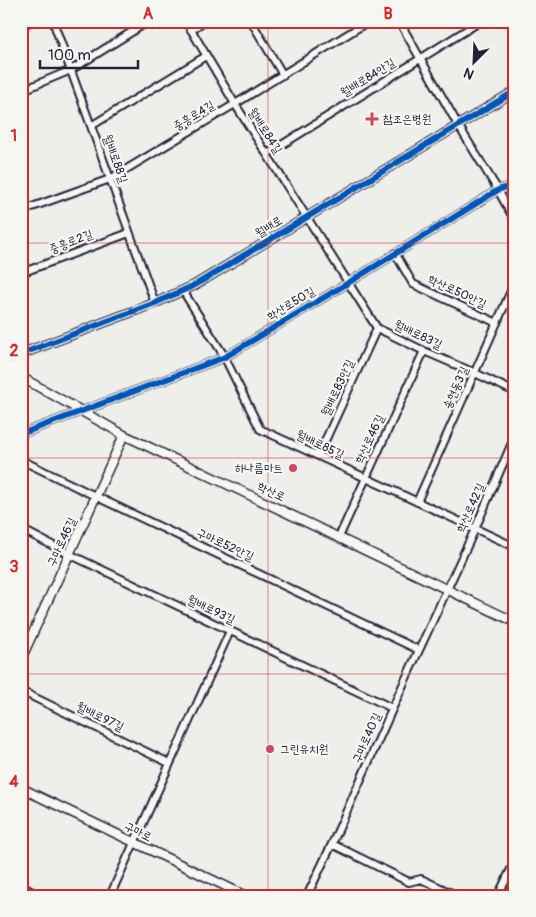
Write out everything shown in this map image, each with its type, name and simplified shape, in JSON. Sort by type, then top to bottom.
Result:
[{"type":"main road","name":"월배로","points":[[21,354],[155,304],[207,279],[515,91]]},
{"type":"main road","name":"학산로","points":[[21,377],[124,435],[515,622]]},
{"type":"main road","name":"구마로46길","points":[[21,658],[124,435]]},
{"type":"main road","name":"구마로","points":[[21,788],[246,896]]},
{"type":"street","points":[[21,26],[32,21]]},
{"type":"street","name":"월배로88길","points":[[53,21],[155,304]]},
{"type":"street","points":[[21,91],[71,70],[149,21]]},
{"type":"street","name":"월배로84길","points":[[186,21],[235,104],[307,217]]},
{"type":"street","points":[[190,30],[204,21]]},
{"type":"street","name":"중흥로4길","points":[[21,211],[110,179],[369,21]]},
{"type":"street","points":[[399,21],[515,221]]},
{"type":"street","name":"월배로84안길","points":[[267,154],[481,21]]},
{"type":"street","points":[[254,22],[283,75]]},
{"type":"street","points":[[91,126],[206,56]]},
{"type":"street","name":"학산로50길","points":[[21,434],[225,357],[498,190],[515,184]]},
{"type":"street","name":"월배로83길","points":[[307,217],[377,328],[515,392]]},
{"type":"street","name":"중흥로2길","points":[[21,273],[129,233]]},
{"type":"street","name":"학산로50안길","points":[[395,253],[413,284],[497,323]]},
{"type":"street","name":"송현동3길","points":[[417,502],[515,282]]},
{"type":"street","name":"월배로85길","points":[[183,291],[225,357],[260,429],[515,547]]},
{"type":"street","name":"월배로83안길","points":[[318,456],[377,328]]},
{"type":"street","name":"학산로46길","points":[[338,537],[424,351]]},
{"type":"street","name":"학산로42길","points":[[447,588],[515,436]]},
{"type":"street","name":"구마로52안길","points":[[21,460],[419,650]]},
{"type":"street","name":"월배로93길","points":[[21,529],[69,554],[392,708]]},
{"type":"street","name":"구마로40길","points":[[307,896],[447,588]]},
{"type":"street","points":[[110,896],[230,631]]},
{"type":"street","name":"월배로97길","points":[[21,691],[169,763]]},
{"type":"street","points":[[332,844],[409,882],[422,879],[458,896]]},
{"type":"street","points":[[498,896],[515,861]]},
{"type":"street","points":[[21,886],[40,896]]},
{"type":"cycle path","points":[[21,354],[155,303],[195,285],[515,91]]},
{"type":"cycle path","points":[[21,434],[225,357],[498,190],[515,184]]},
{"type":"place","name":"참조은병원","points":[[372,119]]},
{"type":"place","name":"하나름마트","points":[[293,468]]},
{"type":"place","name":"그린유치원","points":[[270,749]]}]
